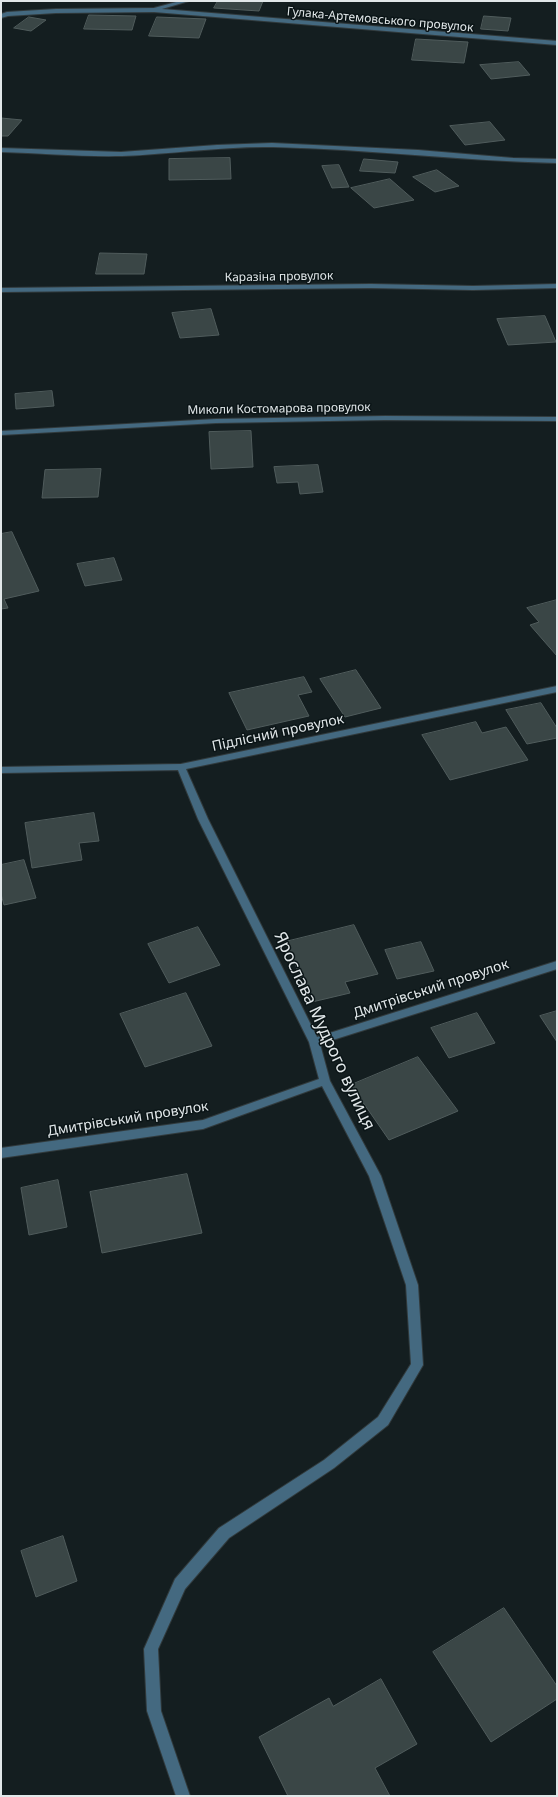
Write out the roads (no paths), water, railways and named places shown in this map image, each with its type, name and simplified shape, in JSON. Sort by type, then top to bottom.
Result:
[{"type":"street","points":[[1,16],[7,14],[56,11],[154,10],[186,1]]},
{"type":"street","name":"Гулака-Артемовського провулок","points":[[154,10],[206,16],[557,44]]},
{"type":"street","points":[[1,150],[120,154],[217,147],[272,145],[418,152],[513,160],[557,161]]},
{"type":"street","name":"Каразіна провулок","points":[[1,290],[371,286],[472,288],[557,286]]},
{"type":"street","name":"Миколи Костомарова провулок","points":[[1,433],[224,421],[386,418],[557,419]]},
{"type":"street","name":"Підлісний провулок","points":[[1,770],[181,767],[557,689]]},
{"type":"street","name":"Ярослава Мудрого вулиця","points":[[181,767],[202,819],[314,1042],[325,1081],[375,1176],[412,1285],[417,1365],[383,1421],[329,1464],[224,1533],[180,1584],[151,1649],[154,1711],[183,1796]]},
{"type":"street","name":"Дмитрівський провулок","points":[[314,1042],[557,965]]},
{"type":"street","name":"Дмитрівський провулок","points":[[1,1153],[203,1124],[325,1081]]}]
